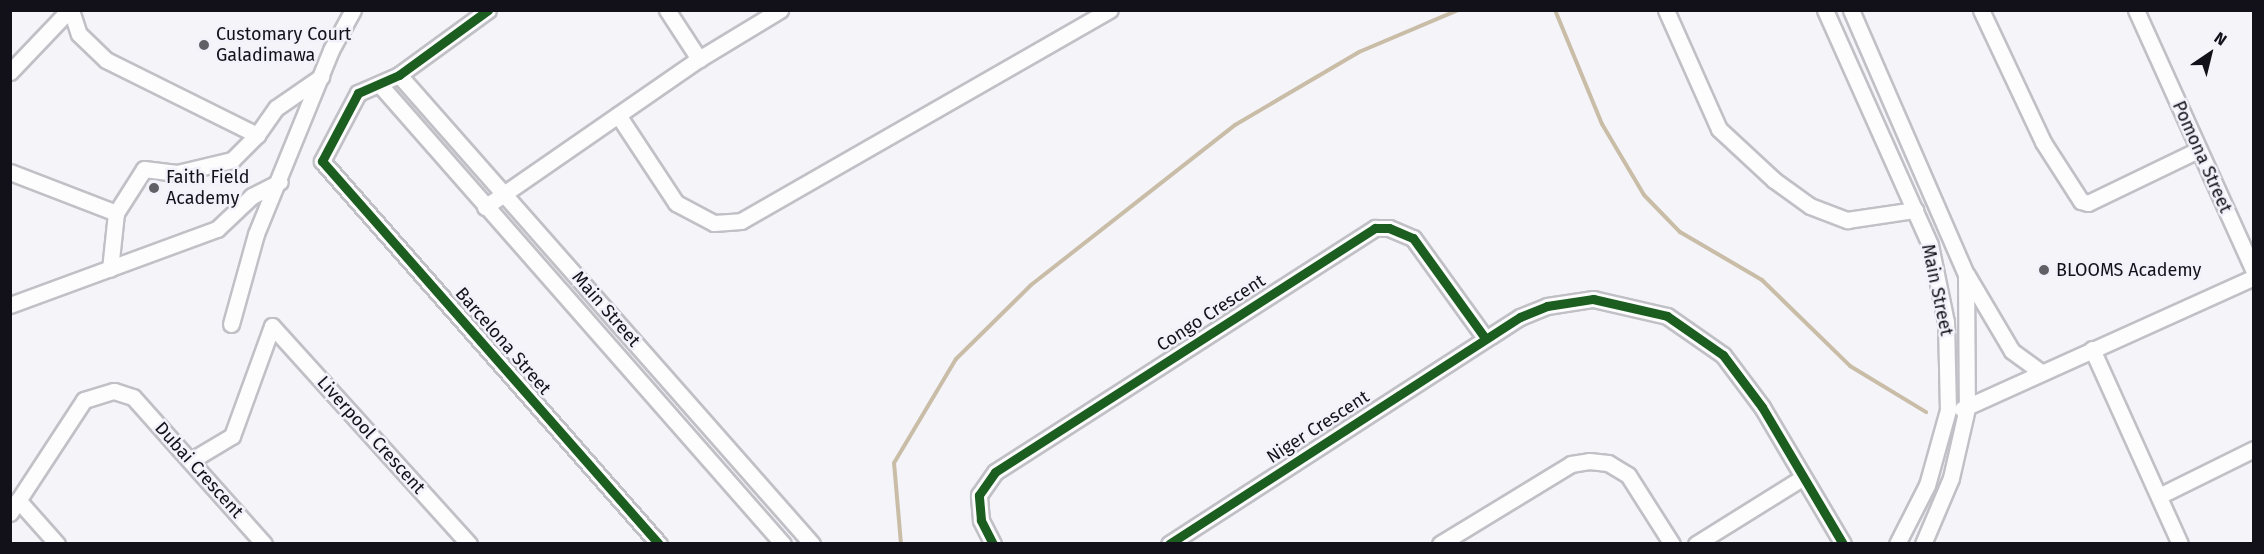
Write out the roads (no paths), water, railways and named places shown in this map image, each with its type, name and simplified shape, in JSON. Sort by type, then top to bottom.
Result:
[{"type":"street","points":[[10,72],[70,10],[79,34],[106,60],[257,135]]},
{"type":"street","points":[[231,324],[256,234],[280,182],[321,77],[352,10]]},
{"type":"street","points":[[380,85],[399,75],[488,10]]},
{"type":"street","points":[[667,10],[699,59]]},
{"type":"street","points":[[485,207],[699,59],[780,10]]},
{"type":"street","points":[[618,115],[675,203],[714,223],[741,221],[1110,10]]},
{"type":"street","points":[[1666,10],[1719,129],[1774,180],[1810,206],[1847,220],[1915,210]]},
{"type":"street","name":"Main Street","points":[[1825,10],[1915,210],[1941,291],[1948,410],[1927,485],[1897,543]]},
{"type":"street","name":"Main Street","points":[[1851,10],[1966,274],[1969,381],[1967,408],[1951,478],[1923,543]]},
{"type":"street","points":[[1981,10],[2043,142],[2081,201],[2088,203],[2199,150]]},
{"type":"street","name":"Pomona Street","points":[[2136,10],[2253,271]]},
{"type":"street","name":"Main Street","points":[[399,75],[812,543]]},
{"type":"street","points":[[110,269],[116,213],[144,169],[177,173],[232,160],[296,90],[321,77]]},
{"type":"street","name":"Main Street","points":[[380,85],[783,543]]},
{"type":"street","name":"Barcelona Street","points":[[380,85],[358,93],[322,161],[659,543]]},
{"type":"street","points":[[10,172],[116,213]]},
{"type":"street","points":[[10,304],[217,229],[252,196],[280,182]]},
{"type":"street","name":"Congo Crescent","points":[[993,543],[981,520],[980,495],[995,472],[1375,228],[1389,228],[1413,238],[1485,338]]},
{"type":"street","points":[[1966,274],[2012,351],[2040,371]]},
{"type":"street","points":[[1948,410],[1967,408],[2003,386],[2253,277]]},
{"type":"street","name":"Niger Crescent","points":[[1169,543],[1485,338],[1520,317],[1569,301],[1619,302],[1667,316],[1704,337],[1741,377],[1843,543]]},
{"type":"street","name":"Liverpool Crescent","points":[[190,461],[232,436],[272,326],[469,543]]},
{"type":"street","points":[[2092,349],[2180,543]]},
{"type":"street","points":[[1948,382],[1969,381],[2003,386]]},
{"type":"street","name":"Dubai Crescent","points":[[14,506],[84,400],[114,391],[134,397],[264,543]]},
{"type":"street","points":[[2159,496],[2253,449]]},
{"type":"street","points":[[1440,543],[1571,464],[1589,460],[1608,463],[1628,475],[1672,543]]},
{"type":"street","points":[[1696,543],[1802,478]]},
{"type":"street","points":[[14,506],[57,543]]},
{"type":"waterway","points":[[901,544],[894,463],[956,359],[1031,285],[1235,125],[1359,52],[1458,10]]},
{"type":"waterway","points":[[1555,10],[1602,124],[1644,195],[1680,232],[1762,280],[1850,366],[1926,412]]},
{"type":"place","name":"Customary Court Galadimawa","points":[[204,45]]},
{"type":"place","name":"Faith Field Academy","points":[[154,188]]},
{"type":"place","name":"BLOOMS Academy","points":[[2044,270]]}]
